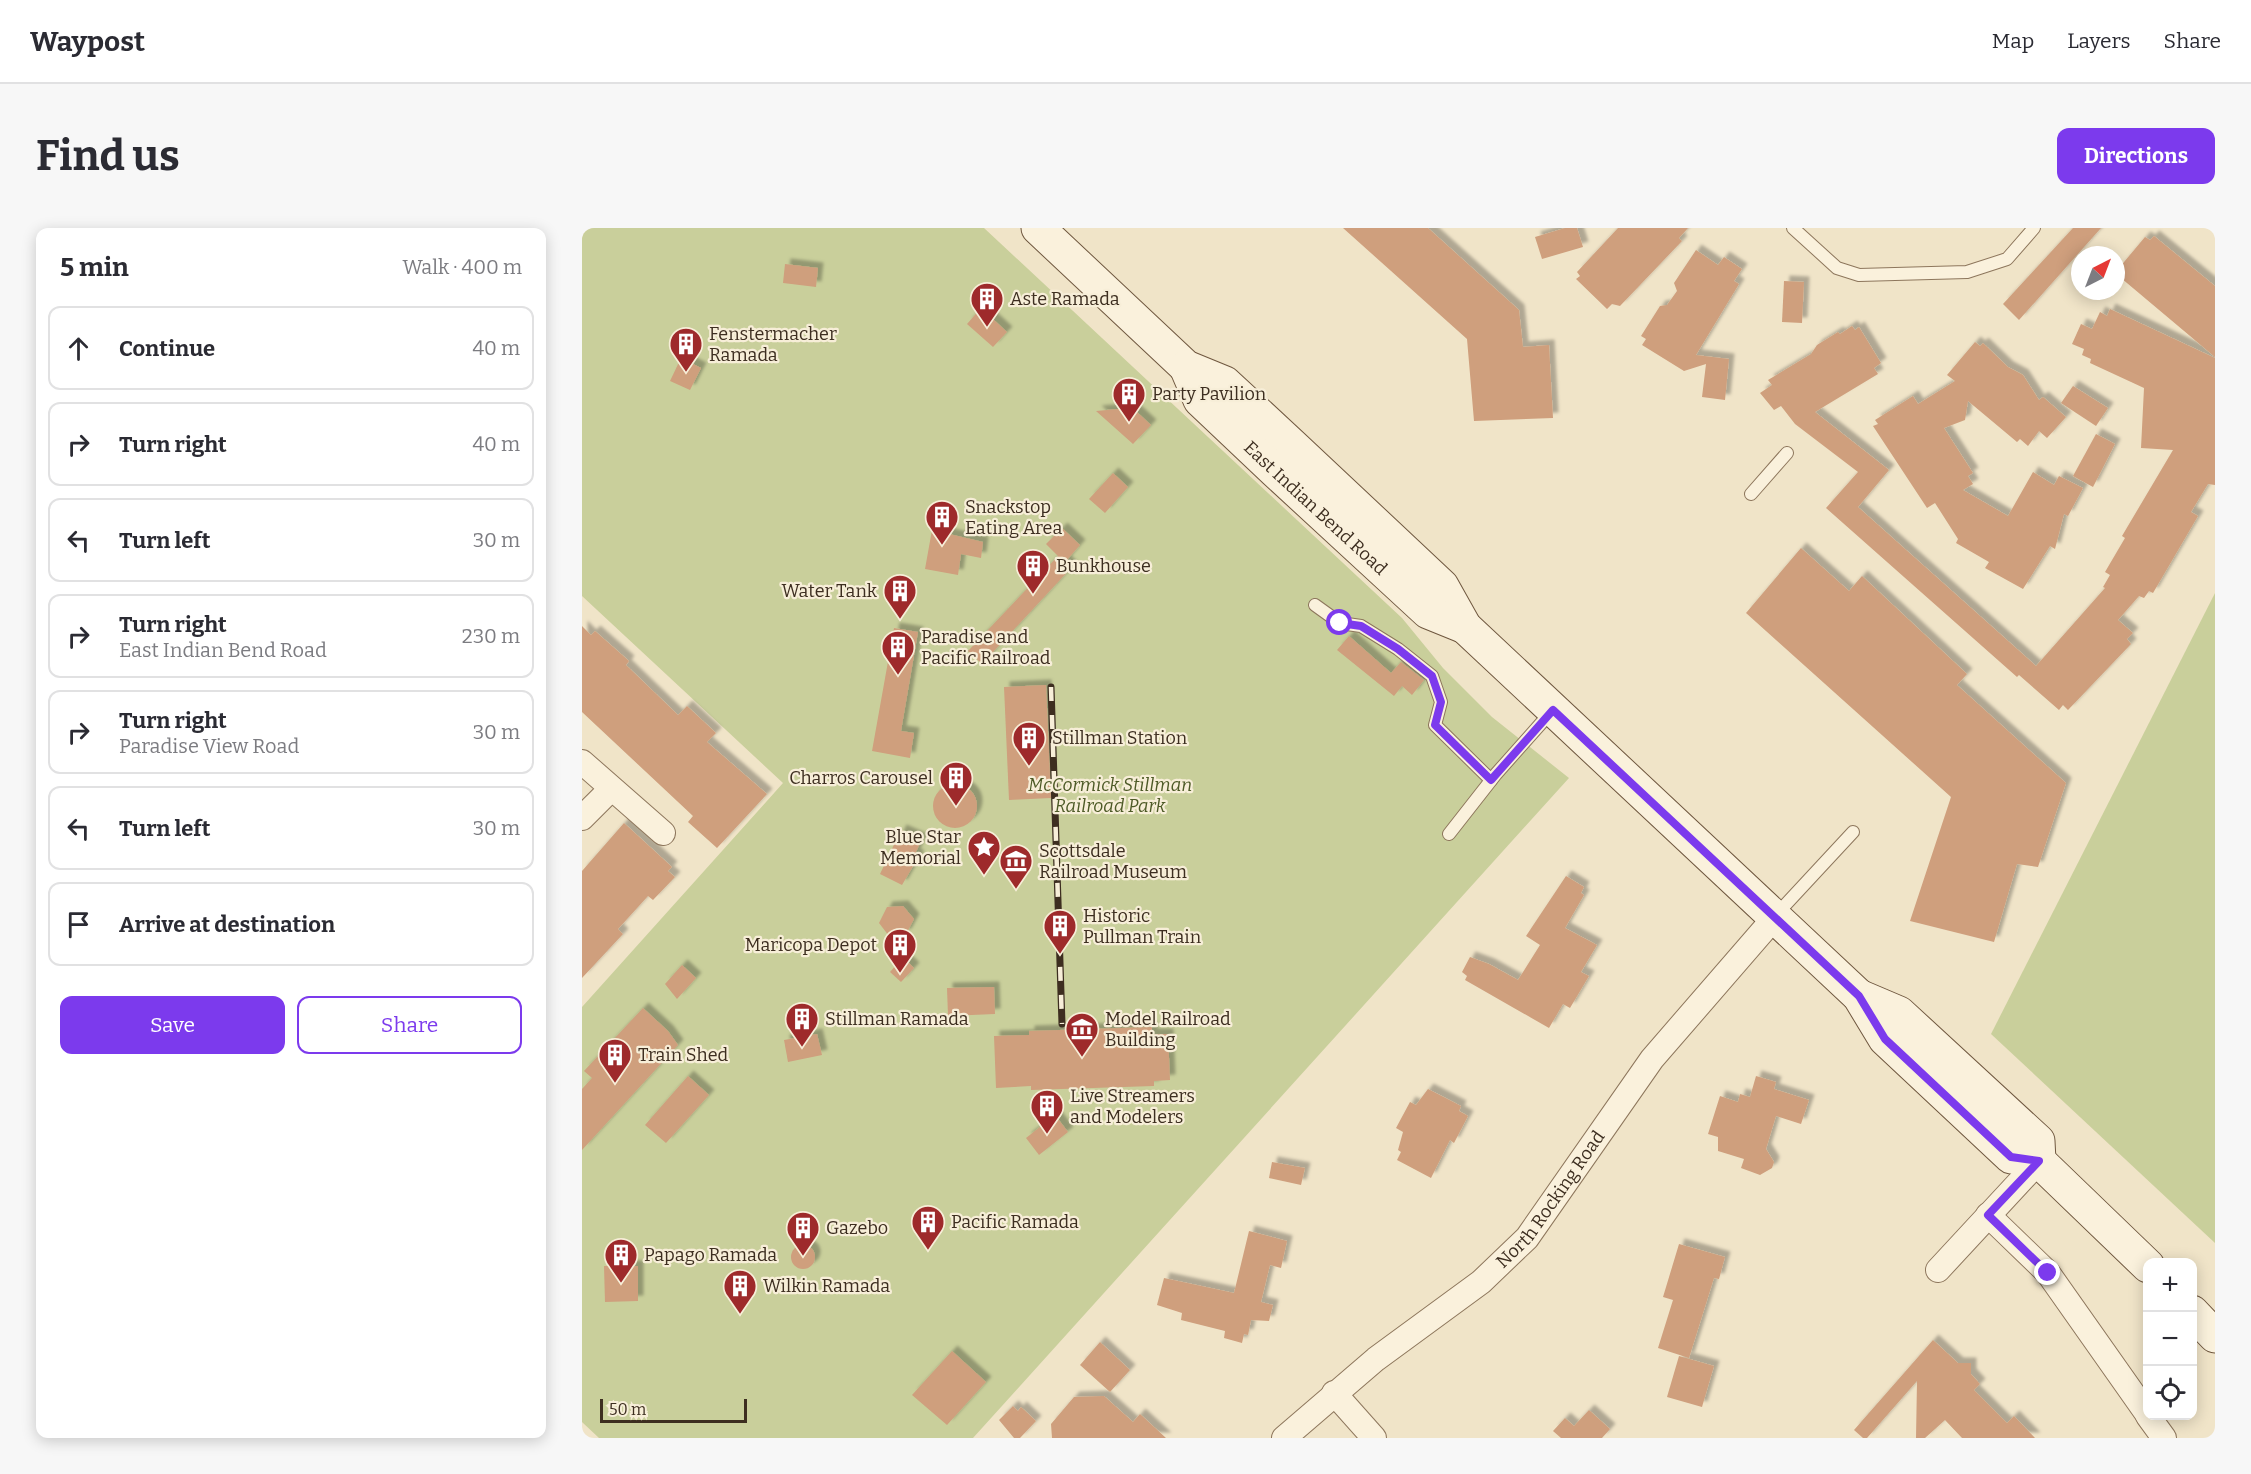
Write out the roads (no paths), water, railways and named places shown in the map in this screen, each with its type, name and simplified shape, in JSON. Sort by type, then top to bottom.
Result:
[{"type":"main road","name":"East Indian Bend Road","points":[[1038,228],[1186,366],[1200,400],[1275,471],[1428,612],[1464,627],[1859,996],[1885,1039],[2011,1157],[2039,1161]]},
{"type":"main road","points":[[2039,1161],[2143,1261]]},
{"type":"main road","points":[[2197,1316],[2215,1336]]},
{"type":"street","points":[[582,762],[663,833]]},
{"type":"street","points":[[582,818],[611,789]]},
{"type":"street","name":"North Rocking Road","points":[[1284,1438],[1334,1392],[1481,1282],[1527,1238],[1652,1059],[1775,917]]},
{"type":"street","points":[[1938,1270],[2039,1161]]},
{"type":"street","points":[[1988,1215],[2048,1273],[2143,1408]]},
{"type":"street","points":[[1334,1392],[1374,1438]]},
{"type":"street","points":[[2151,1420],[2164,1438]]},
{"type":"lane","points":[[1793,228],[1838,268],[1859,275],[1967,272],[2007,259],[2034,228]]},
{"type":"lane","points":[[1751,494],[1787,453]]},
{"type":"lane","points":[[1316,605],[1340,623],[1361,626],[1398,649],[1432,676],[1441,702],[1435,725],[1491,780]]},
{"type":"lane","points":[[1449,834],[1491,780],[1553,710]]},
{"type":"lane","points":[[1775,917],[1853,832]]},
{"type":"railway","points":[[1051,687],[1062,1024]]},
{"type":"place","name":"Aste Ramada","points":[[987,328]]},
{"type":"place","name":"Fenstermacher Ramada","points":[[686,373]]},
{"type":"place","name":"Party Pavilion","points":[[1129,423]]},
{"type":"place","name":"Snackstop Eating Area","points":[[942,546]]},
{"type":"place","name":"Bunkhouse","points":[[1033,595]]},
{"type":"place","name":"Water Tank","points":[[900,620]]},
{"type":"place","name":"Paradise and Pacific Railroad","points":[[898,676]]},
{"type":"place","name":"Stillman Station","points":[[1029,767]]},
{"type":"place","name":"Charros Carousel","points":[[956,807]]},
{"type":"place","name":"Blue Star Memorial","points":[[984,876]]},
{"type":"place","name":"Scottsdale Railroad Museum","points":[[1016,890]]},
{"type":"place","name":"Historic Pullman Train","points":[[1060,955]]},
{"type":"place","name":"Maricopa Depot","points":[[900,974]]},
{"type":"place","name":"Stillman Ramada","points":[[802,1048]]},
{"type":"place","name":"Model Railroad Building","points":[[1082,1058]]},
{"type":"place","name":"Train Shed","points":[[615,1084]]},
{"type":"place","name":"Live Streamers and Modelers","points":[[1047,1135]]},
{"type":"place","name":"Pacific Ramada","points":[[928,1251]]},
{"type":"place","name":"Gazebo","points":[[803,1257]]},
{"type":"place","name":"Papago Ramada","points":[[621,1284]]},
{"type":"place","name":"Wilkin Ramada","points":[[740,1315]]},
{"type":"park label","name":"McCormick Stillman Railroad Park","points":[[1110,795]]}]
